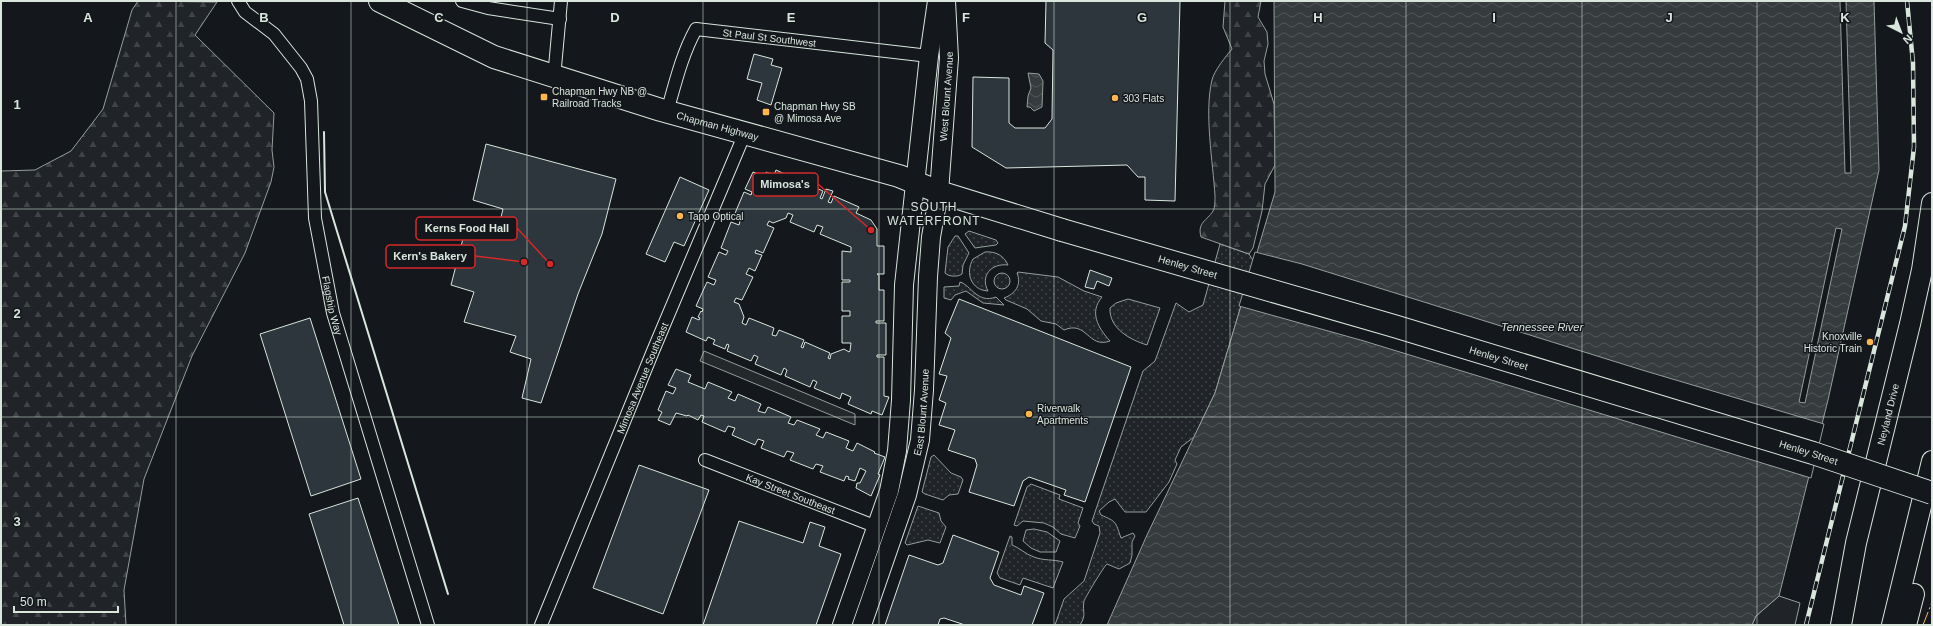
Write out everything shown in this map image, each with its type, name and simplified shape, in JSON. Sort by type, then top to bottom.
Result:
[{"type":"highway","name":"Chapman Highway","points":[[380,1],[494,57],[554,78],[916,183],[939,192],[1062,230]]},
{"type":"highway","name":"Henley Street","points":[[1062,230],[1387,324],[1813,453],[1932,493]]},
{"type":"main road","points":[[842,625],[889,491],[897,451],[901,400],[904,285],[929,56],[938,1]]},
{"type":"main road","name":"West Blount Avenue","points":[[939,192],[949,58],[946,1]]},
{"type":"main road","points":[[929,56],[949,58]]},
{"type":"main road","name":"East Blount Avenue","points":[[862,625],[907,495],[920,440],[924,390],[931,237],[939,192]]},
{"type":"main road","name":"Neyland Drive","points":[[1841,625],[1856,543],[1922,270],[1932,203]]},
{"type":"main road","points":[[898,440],[920,440]]},
{"type":"main road","points":[[1892,625],[1932,461]]},
{"type":"main road","points":[[1906,625],[1932,517]]},
{"type":"main road","points":[[877,527],[894,534]]},
{"type":"street","name":"Flagship Way","points":[[238,1],[245,12],[274,34],[301,68],[307,80],[311,101],[315,218],[333,313],[428,625]]},
{"type":"street","points":[[462,1],[488,8],[560,19]]},
{"type":"street","points":[[554,78],[561,1]]},
{"type":"street","name":"St Paul St Southwest","points":[[667,112],[690,39],[696,29],[929,56]]},
{"type":"street","name":"Mimosa Avenue Southeast","points":[[542,625],[650,358],[745,133]]},
{"type":"street","name":"Kay Street Southeast","points":[[705,460],[877,527]]},
{"type":"green space","points":[[138,1],[217,2],[195,35],[274,113],[272,150],[274,167],[271,182],[245,253],[192,356],[144,479],[124,590],[126,625],[1,625],[1,171],[35,170],[71,151],[103,109],[132,10]]},
{"type":"green space","points":[[1225,1],[1261,1],[1258,17],[1267,32],[1268,44],[1264,61],[1265,74],[1274,104],[1275,165],[1265,184],[1262,211],[1253,248],[1249,254],[1201,237],[1200,232],[1201,225],[1213,211],[1215,204],[1209,122],[1212,80],[1218,68],[1232,49],[1223,27]]},
{"type":"green space","points":[[969,231],[996,240],[998,243],[996,245],[975,248],[965,234]]},
{"type":"green space","points":[[955,236],[958,236],[969,253],[963,265],[962,274],[958,276],[945,273],[948,247]]},
{"type":"green space","points":[[1220,244],[1249,254],[1254,262],[1215,393],[1194,437],[1181,447],[1175,460],[1177,464],[1169,482],[1146,512],[1125,512],[1115,499],[1099,511],[1101,515],[1115,523],[1121,538],[1133,533],[1135,536],[1132,542],[1132,555],[1130,563],[1119,569],[1107,564],[1105,566],[1084,601],[1084,616],[1080,625],[1055,625],[1064,599],[1084,581],[1100,533],[1099,526],[1094,524],[1092,521],[1143,371],[1155,361],[1176,303],[1189,312],[1203,305]]},
{"type":"green space","points":[[985,252],[993,252],[999,255],[1008,265],[992,268],[985,280],[988,291],[977,288],[971,280],[970,275],[973,259]]},
{"type":"green space","points":[[1018,272],[1058,277],[1084,291],[1102,297],[1096,308],[1097,320],[1102,331],[1110,341],[1097,341],[1078,329],[1072,328],[1064,330],[1056,324],[1041,321],[1027,309],[1006,300],[1004,298],[1011,294],[1018,285]]},
{"type":"green space","points":[[1002,273],[1009,278],[1010,281],[1005,288],[1002,289],[995,284],[994,281],[999,274]]},
{"type":"green space","points":[[960,282],[979,296],[984,298],[996,297],[1004,305],[983,303],[966,291],[955,295],[951,300],[944,298],[944,287],[959,286]]},
{"type":"green space","points":[[1128,299],[1160,308],[1147,345],[1128,337],[1117,328],[1113,322],[1110,308],[1116,303]]},
{"type":"green space","points":[[934,455],[951,473],[961,477],[963,480],[958,494],[949,495],[943,500],[922,492],[931,457]]},
{"type":"green space","points":[[1031,484],[1060,495],[1059,499],[1083,508],[1078,523],[1080,526],[1075,538],[1061,534],[1053,527],[1044,523],[1023,521],[1017,526],[1014,525],[1027,487]]},
{"type":"green space","points":[[918,506],[939,513],[941,521],[946,527],[940,543],[928,540],[907,545],[905,543]]},
{"type":"green space","points":[[1034,529],[1047,532],[1060,541],[1056,552],[1040,552],[1031,548],[1023,541],[1026,530]]},
{"type":"green space","points":[[1010,536],[1012,537],[1012,545],[1031,556],[1063,562],[1053,588],[1023,578],[1020,585],[1000,578],[997,573]]},
{"type":"green space","points":[[1779,596],[1800,603],[1795,625],[1752,625],[1756,616]]},
{"type":"shaded area","points":[[704,351],[855,414],[855,425],[700,361]]},
{"type":"water","name":"Tennessee River","points":[[1274,1],[1874,1],[1879,170],[1828,400],[1779,596],[1756,616],[1752,625],[1107,625],[1147,535],[1215,393],[1275,192]]},
{"type":"water","points":[[1028,73],[1039,74],[1043,81],[1042,107],[1034,111],[1030,107],[1027,107],[1028,96],[1031,88]]},
{"type":"pier","points":[[1840,1],[1846,1],[1851,173],[1845,173]]},
{"type":"pier","points":[[1836,228],[1842,229],[1805,403],[1799,402]]},
{"type":"pier","points":[[1255,252],[1302,264],[1642,370],[1824,424],[1811,478],[1364,341],[1239,306]]},
{"type":"building","name":"303 Flats","points":[[1046,1],[1180,1],[1175,201],[1145,200],[1145,177],[1138,177],[1127,165],[1006,168],[972,147],[973,77],[1009,78],[1009,123],[1015,128],[1045,128],[1052,119],[1053,50],[1045,43]]},
{"type":"building","points":[[754,54],[773,59],[771,65],[782,68],[771,105],[757,100],[762,83],[747,79]]},
{"type":"building","points":[[486,144],[616,179],[602,234],[578,294],[541,403],[522,398],[531,359],[510,352],[516,336],[464,322],[474,292],[451,285],[465,231],[496,238],[503,209],[473,200]]},
{"type":"building","points":[[776,170],[823,191],[820,198],[822,199],[826,189],[833,191],[828,202],[831,203],[834,196],[859,207],[856,213],[871,220],[877,229],[877,246],[884,246],[884,274],[877,274],[879,275],[879,290],[884,290],[884,321],[876,321],[876,323],[886,323],[886,355],[877,355],[877,357],[884,357],[884,396],[889,397],[882,415],[872,411],[871,414],[848,404],[851,397],[842,393],[840,399],[814,388],[817,382],[813,380],[810,387],[785,376],[787,370],[784,368],[781,375],[755,364],[758,357],[754,355],[751,361],[727,351],[729,345],[727,344],[725,349],[713,344],[715,340],[708,337],[706,341],[686,332],[692,317],[699,320],[700,318],[698,317],[703,309],[696,306],[707,282],[714,285],[716,280],[708,277],[719,252],[726,255],[728,251],[721,248],[731,222],[739,225],[740,221],[733,218],[744,192],[751,195],[752,192],[745,189],[753,172],[764,176],[766,172],[774,175]],"holes":[[[788,213],[793,215],[790,222],[814,232],[817,225],[823,227],[820,234],[851,247],[851,252],[842,251],[842,280],[850,280],[850,282],[842,282],[842,311],[850,311],[850,316],[842,316],[842,343],[851,343],[850,351],[849,352],[844,349],[831,354],[830,359],[828,358],[830,353],[805,342],[803,348],[801,347],[804,340],[779,330],[776,336],[772,335],[774,328],[749,318],[746,325],[742,323],[744,317],[739,304],[734,302],[736,298],[742,300],[753,277],[746,274],[749,268],[755,271],[762,255],[755,253],[756,250],[763,253],[774,228],[767,225],[769,221],[773,223],[786,218]]]},
{"type":"building","name":"Tapp Optical","points":[[680,177],[709,190],[684,246],[674,242],[665,262],[646,254]]},
{"type":"building","points":[[1090,270],[1112,278],[1109,286],[1097,281],[1094,289],[1085,287]]},
{"type":"building","name":"Riverwalk Apartments","points":[[959,299],[1131,367],[1085,502],[1064,495],[1066,490],[1029,477],[1023,481],[1014,506],[969,492],[977,465],[975,459],[948,450],[955,430],[939,425],[946,403],[939,400],[947,376],[939,374],[951,338],[945,333]]},
{"type":"building","points":[[310,318],[361,479],[311,496],[260,334]]},
{"type":"building","points":[[676,369],[691,375],[688,382],[705,389],[708,382],[732,392],[728,398],[735,401],[738,394],[761,404],[758,411],[765,413],[768,407],[791,417],[788,423],[794,425],[797,420],[820,429],[816,435],[823,438],[826,432],[849,441],[846,448],[853,451],[857,443],[875,452],[874,453],[885,457],[878,474],[880,475],[871,496],[856,488],[857,483],[860,483],[866,471],[860,468],[855,481],[848,479],[849,477],[846,476],[844,481],[820,472],[823,466],[816,464],[813,469],[790,460],[794,453],[787,451],[784,457],[761,448],[764,441],[758,439],[755,445],[732,435],[735,428],[728,426],[725,432],[702,422],[704,416],[701,415],[698,420],[688,415],[676,413],[670,425],[658,420],[662,412],[658,410],[666,391],[673,394],[676,388],[668,385]]},
{"type":"building","points":[[639,465],[709,490],[663,614],[593,588]]},
{"type":"building","points":[[358,498],[399,625],[344,625],[309,514]]},
{"type":"building","points":[[739,521],[803,543],[810,522],[825,527],[819,546],[841,554],[816,625],[703,625]]},
{"type":"building","points":[[953,535],[999,552],[990,578],[994,585],[1021,595],[1024,586],[1044,593],[1032,625],[965,625],[944,618],[940,619],[938,625],[885,625],[909,555],[938,565],[943,563]]},
{"type":"railway","points":[[1806,625],[1905,226],[1914,147],[1913,63],[1907,1]]},
{"type":"wall","points":[[324,132],[325,192],[448,594]]},
{"type":"power","points":[[1923,625],[1932,602]]},
{"type":"place","name":"Chapman Hwy NB @ Railroad Tracks","points":[[544,97]]},
{"type":"place","name":"303 Flats","points":[[1115,98]]},
{"type":"place","name":"Chapman Hwy SB @ Mimosa Ave","points":[[766,112]]},
{"type":"place","name":"Tapp Optical","points":[[680,216]]},
{"type":"place","name":"Mimosa's","points":[[871,230]]},
{"type":"place","name":"Kern's Bakery","points":[[524,262]]},
{"type":"place","name":"Kerns Food Hall","points":[[550,264]]},
{"type":"place","name":"Knoxville Historic Train","points":[[1870,342]]},
{"type":"place","name":"Riverwalk Apartments","points":[[1029,414]]},
{"type":"district","name":"SOUTH WATERFRONT","points":[[934,214]]}]
